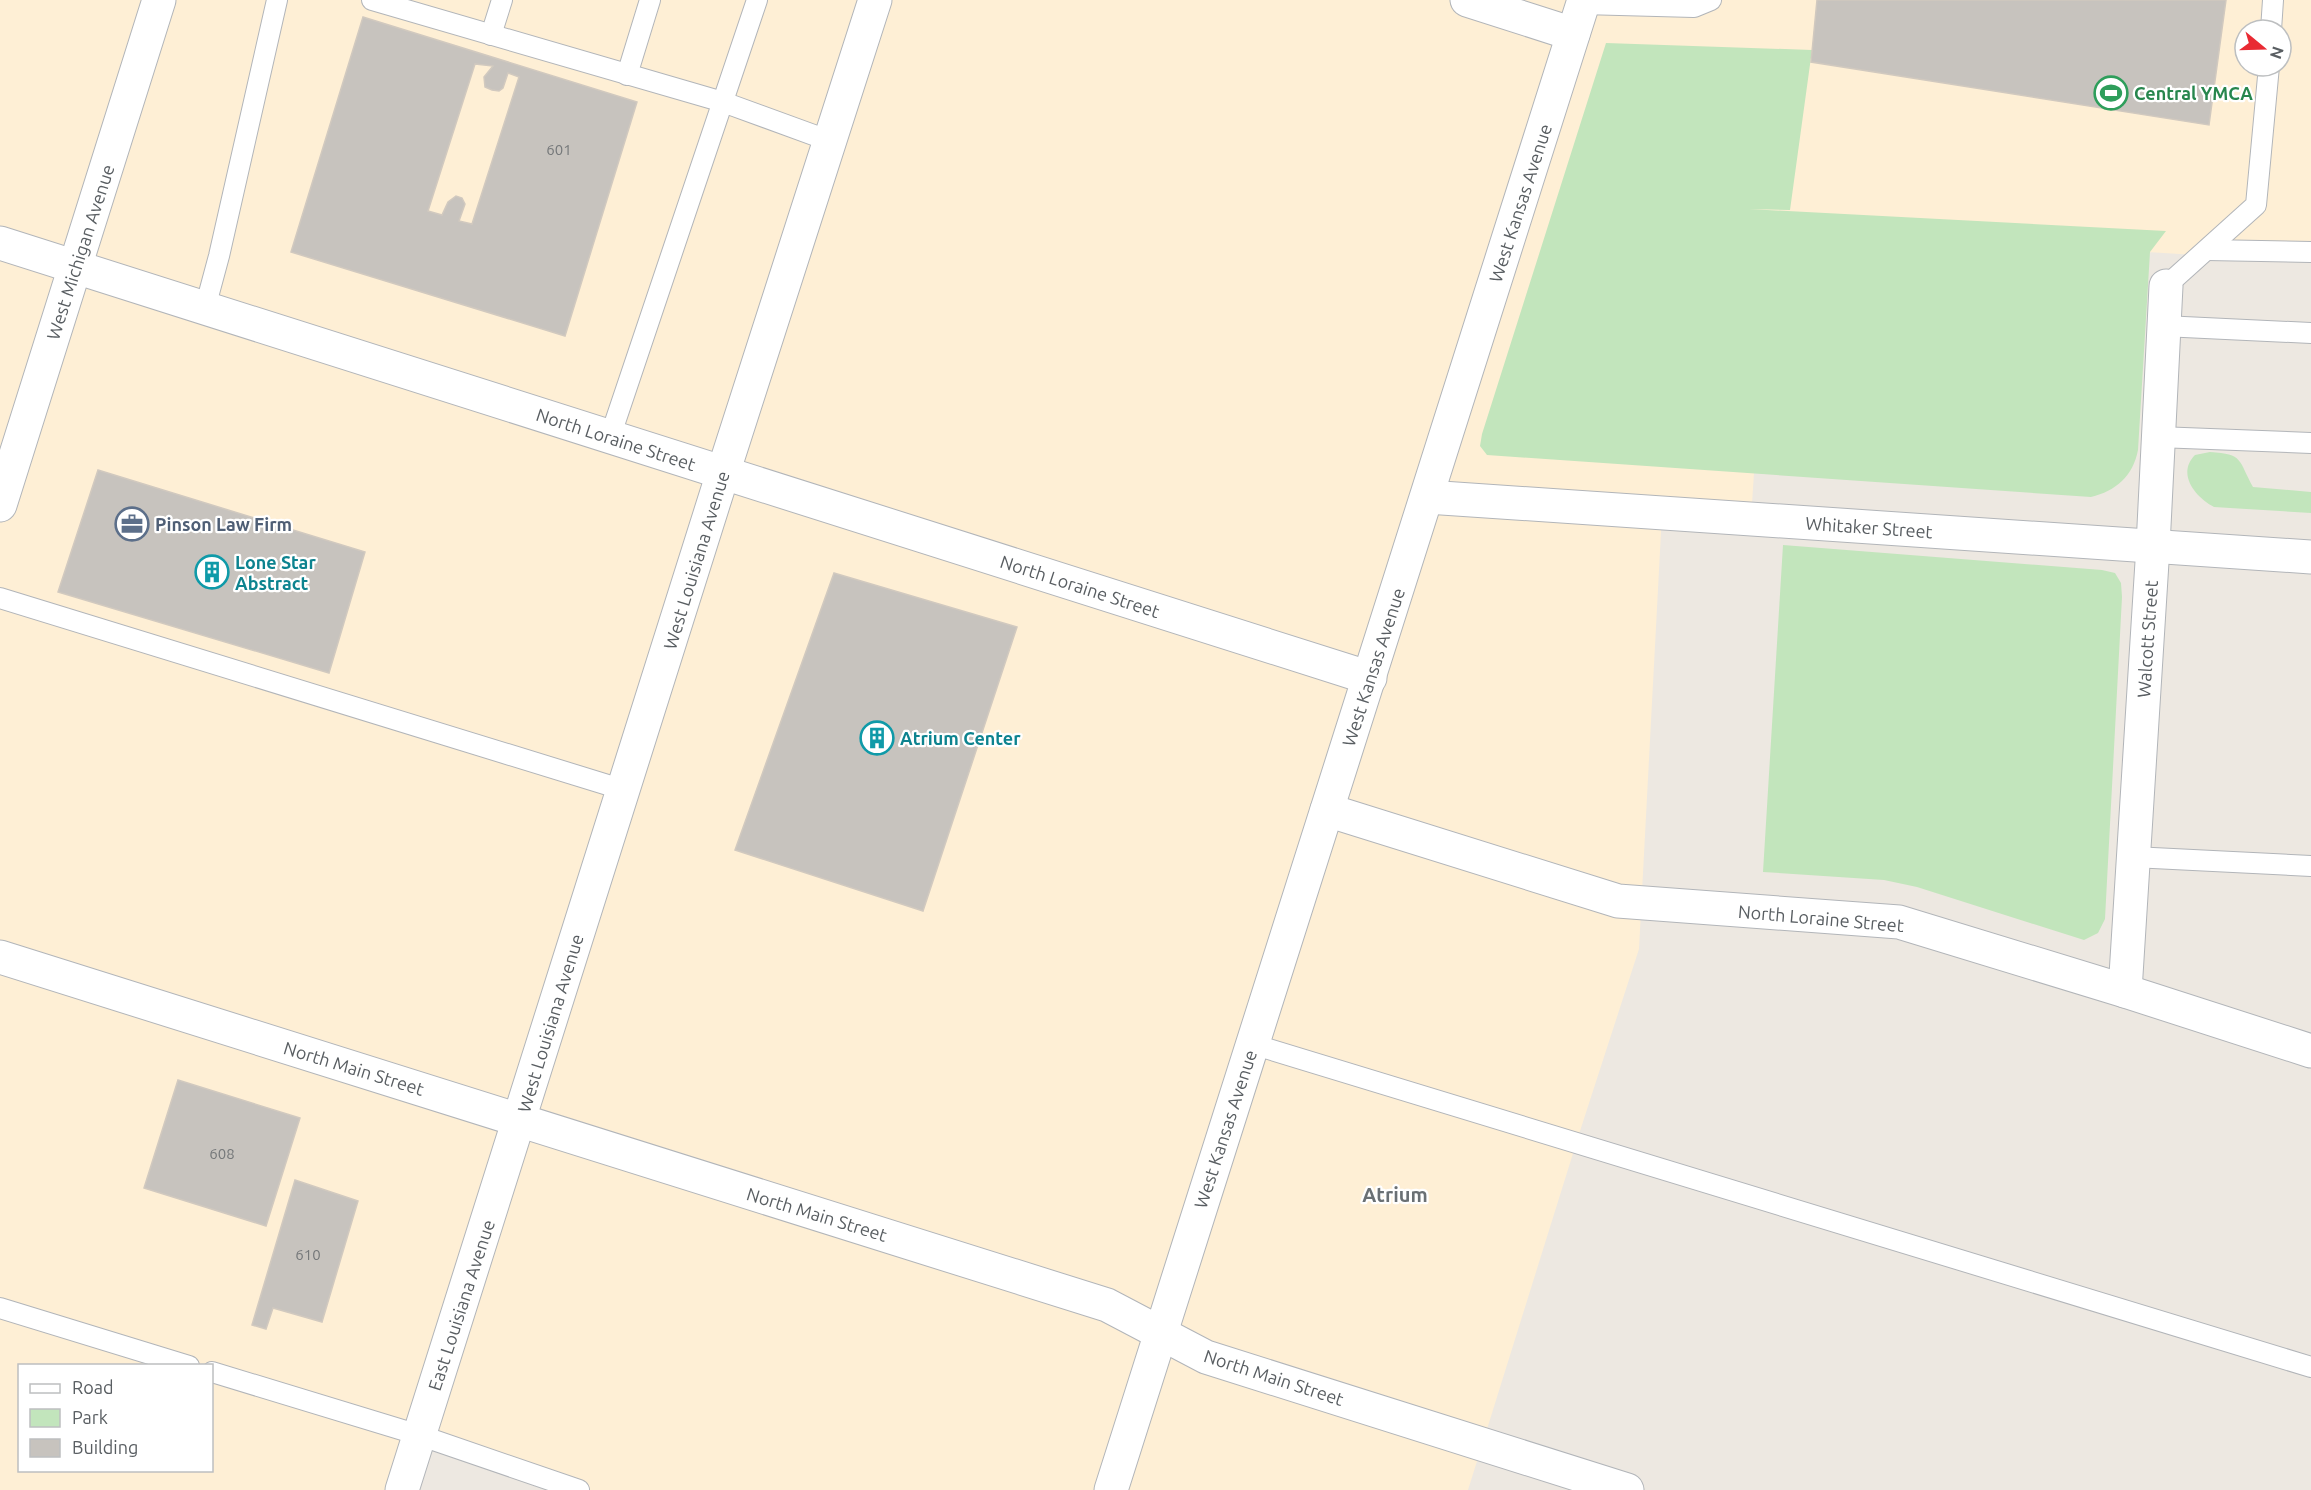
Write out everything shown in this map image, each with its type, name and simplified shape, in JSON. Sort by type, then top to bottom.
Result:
[{"type":"street","name":"West Michigan Avenue","points":[[0,504],[159,0]]},
{"type":"street","name":"West Louisiana Avenue","points":[[520,1120],[723,473],[875,0]]},
{"type":"street","points":[[1467,0],[1580,13]]},
{"type":"street","name":"West Kansas Avenue","points":[[1111,1490],[1580,13]]},
{"type":"street","name":"North Loraine Street","points":[[0,243],[1370,678]]},
{"type":"street","name":"Walcott Street","points":[[2125,991],[2153,546],[2166,286]]},
{"type":"street","name":"Whitaker Street","points":[[1427,497],[2311,557]]},
{"type":"street","name":"North Loraine Street","points":[[1327,810],[1618,901],[1899,922],[2311,1051]]},
{"type":"street","name":"North Main Street","points":[[0,957],[1107,1305],[1206,1357],[1627,1490]]},
{"type":"street","name":"East Louisiana Avenue","points":[[402,1490],[520,1120]]},
{"type":"lane","points":[[204,308],[219,255],[277,0]]},
{"type":"lane","points":[[491,35],[502,0]]},
{"type":"lane","points":[[627,75],[650,0]]},
{"type":"lane","points":[[610,437],[758,0]]},
{"type":"lane","points":[[1580,13],[1694,8],[1711,0]]},
{"type":"lane","points":[[2272,18],[2273,0]]},
{"type":"lane","points":[[385,2],[723,102],[830,141]]},
{"type":"lane","points":[[2166,286],[2256,205],[2268,78]]},
{"type":"lane","points":[[2207,250],[2311,252]]},
{"type":"lane","points":[[2163,326],[2311,333]]},
{"type":"lane","points":[[2158,437],[2311,443]]},
{"type":"lane","points":[[0,598],[624,790]]},
{"type":"lane","points":[[2133,857],[2311,866]]},
{"type":"lane","points":[[1252,1044],[2311,1367]]},
{"type":"lane","points":[[0,1308],[186,1364]]},
{"type":"lane","points":[[213,1372],[419,1435],[579,1490]]},
{"type":"shaded area","points":[[0,0],[2311,0],[2311,262],[1770,229],[1751,519],[1662,513],[1639,949],[1468,1490],[578,1490],[421,1440],[405,1490],[0,1490]]},
{"type":"green space","points":[[1606,43],[1812,50],[1790,210],[1749,209],[2166,231],[2150,252],[2138,450],[2128,475],[2108,491],[2091,497],[1487,455],[1480,446],[1482,434]]},
{"type":"green space","points":[[2210,452],[2229,455],[2239,460],[2253,487],[2311,492],[2311,513],[2214,507],[2207,503],[2195,492],[2187,470],[2195,455]]},
{"type":"green space","points":[[1783,545],[2102,570],[2115,573],[2121,583],[2122,597],[2105,919],[2098,933],[2084,940],[1917,887],[1884,880],[1763,872]]},
{"type":"building","name":"Central YMCA","points":[[1817,0],[2226,0],[2209,125],[1811,62]]},
{"type":"building","points":[[363,17],[637,102],[565,336],[291,252]],"holes":[[[475,64],[493,66],[484,77],[485,87],[492,90],[499,91],[503,88],[508,73],[519,77],[472,224],[459,221],[465,204],[462,198],[456,196],[448,202],[442,215],[428,211]]]},
{"type":"building","name":"Lone Star Abstract","points":[[98,470],[365,552],[329,673],[58,592]]},
{"type":"building","name":"Atrium Center","points":[[834,573],[1017,627],[923,911],[735,850]]},
{"type":"building","points":[[178,1080],[300,1118],[266,1226],[144,1188]]},
{"type":"building","points":[[295,1180],[358,1201],[322,1322],[273,1308],[266,1329],[252,1325]]},
{"type":"place","name":"Central YMCA","points":[[2111,93]]},
{"type":"place","name":"Pinson Law Firm","points":[[132,524]]},
{"type":"place","name":"Lone Star Abstract","points":[[212,572]]},
{"type":"place","name":"Atrium Center","points":[[877,738]]},
{"type":"district","name":"Atrium","points":[[1395,1194]]}]
